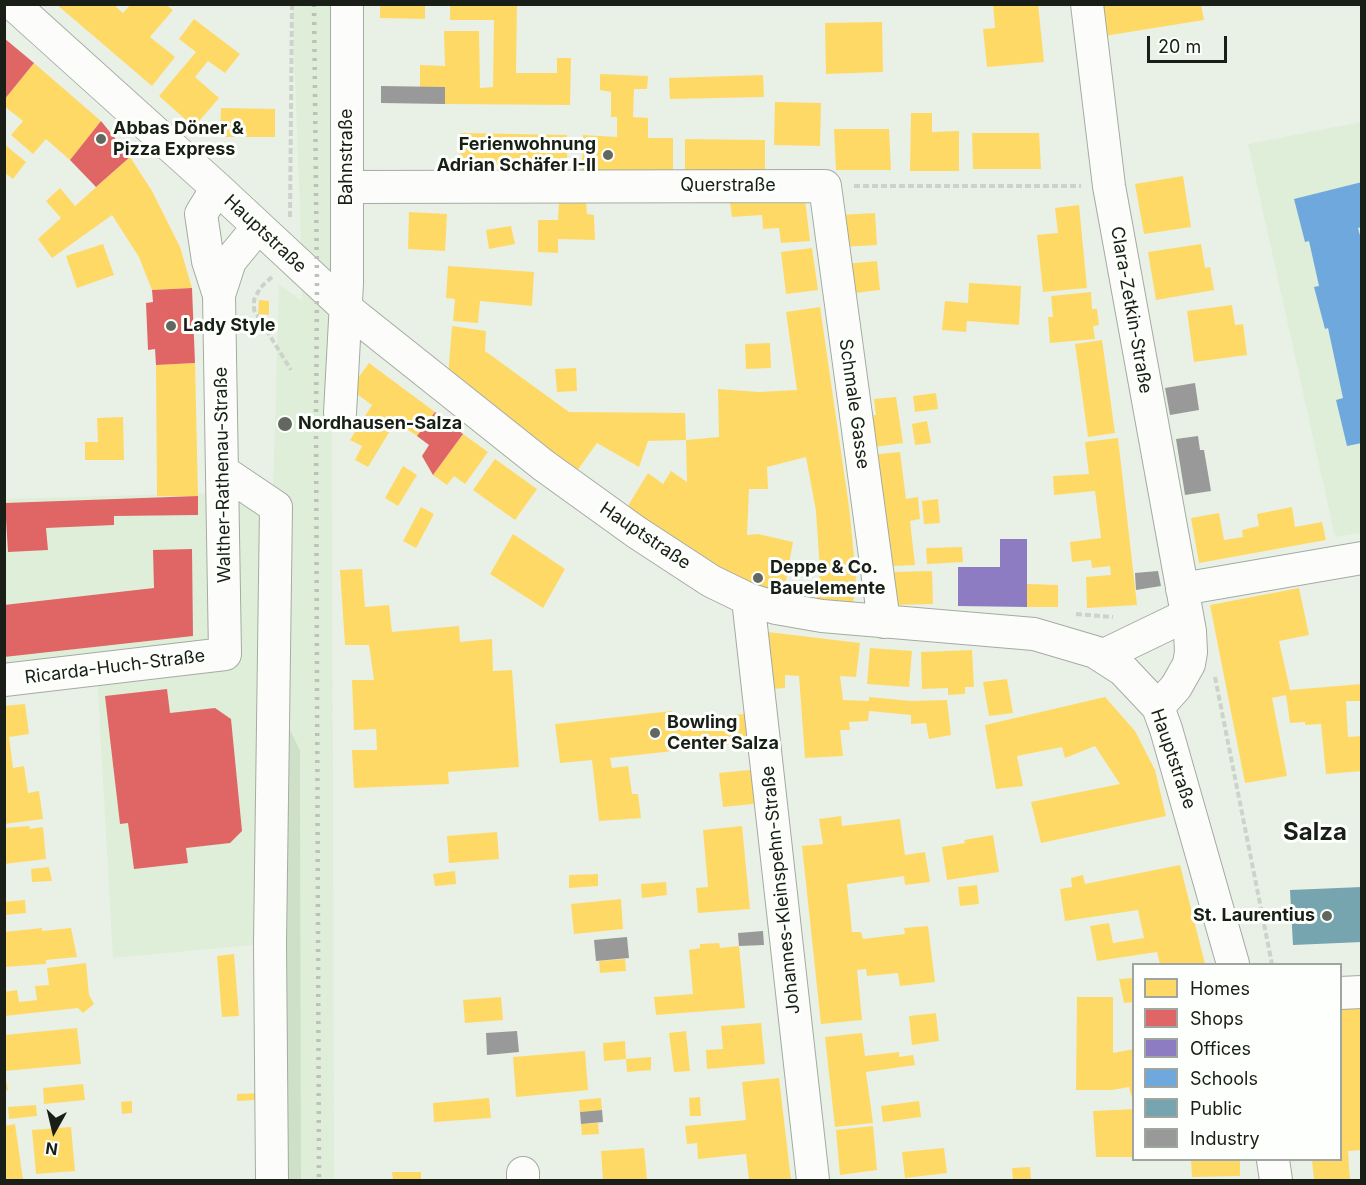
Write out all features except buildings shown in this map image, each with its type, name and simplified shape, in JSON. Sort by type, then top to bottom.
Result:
[{"type":"street","name":"Hauptstraße","points":[[14,4],[347,309],[543,465],[711,581],[748,599],[776,608],[822,616],[1034,634],[1074,644],[1102,656],[1123,670],[1158,707],[1177,762],[1233,963]]},
{"type":"street","name":"Bahnstraße","points":[[340,413],[347,309],[347,4]]},
{"type":"street","name":"Clara-Zetkin-Straße","points":[[1086,4],[1108,186],[1191,642],[1189,664],[1176,687],[1158,707]]},
{"type":"street","name":"Querstraße","points":[[347,187],[825,186]]},
{"type":"street","name":"Schmale Gasse","points":[[825,186],[884,622]]},
{"type":"street","name":"Walther-Rathenau-Straße","points":[[217,188],[201,214],[208,261],[219,295],[224,472],[225,654]]},
{"type":"street","name":"Walther-Rathenau-Straße","points":[[219,295],[230,261],[258,227]]},
{"type":"street","points":[[224,472],[276,507],[270,943],[272,1180]]},
{"type":"street","points":[[1102,656],[1184,602],[1362,558]]},
{"type":"street","name":"Johannes-Kleinspehn-Straße","points":[[748,599],[813,1180]]},
{"type":"street","name":"Ricarda-Huch-Straße","points":[[4,680],[225,654]]},
{"type":"street","points":[[1342,993],[1362,992]]},
{"type":"street","points":[[1273,1161],[1276,1180]]},
{"type":"path","points":[[291,370],[255,310],[255,300],[260,288],[290,258],[292,4]]},
{"type":"path","points":[[825,186],[1108,186]]},
{"type":"path","points":[[1214,671],[1272,963]]},
{"type":"shaded area","points":[[292,5],[331,5],[334,1180],[301,1180],[300,750],[289,728],[264,944],[113,958],[96,658],[5,668],[4,499],[273,491],[279,284],[302,301]]},
{"type":"shaded area","points":[[1361,122],[1361,533],[1335,537],[1248,144]]},
{"type":"shaded area","points":[[273,491],[288,494],[289,728],[300,750],[301,1180],[267,1180]]},
{"type":"railway","points":[[314,4],[317,282],[319,1180]]},
{"type":"place","name":"Abbas Döner & Pizza Express","points":[[101,139]]},
{"type":"place","name":"Ferienwohnung Adrian Schäfer I-II","points":[[608,155]]},
{"type":"place","name":"Lady Style","points":[[171,326]]},
{"type":"place","name":"Nordhausen-Salza","points":[[285,424]]},
{"type":"place","name":"Deppe & Co. Bauelemente","points":[[758,578]]},
{"type":"place","name":"Bowling Center Salza","points":[[655,733]]},
{"type":"place","name":"St. Laurentius","points":[[1327,916]]},
{"type":"district","name":"Salza","points":[[1315,833]]}]
